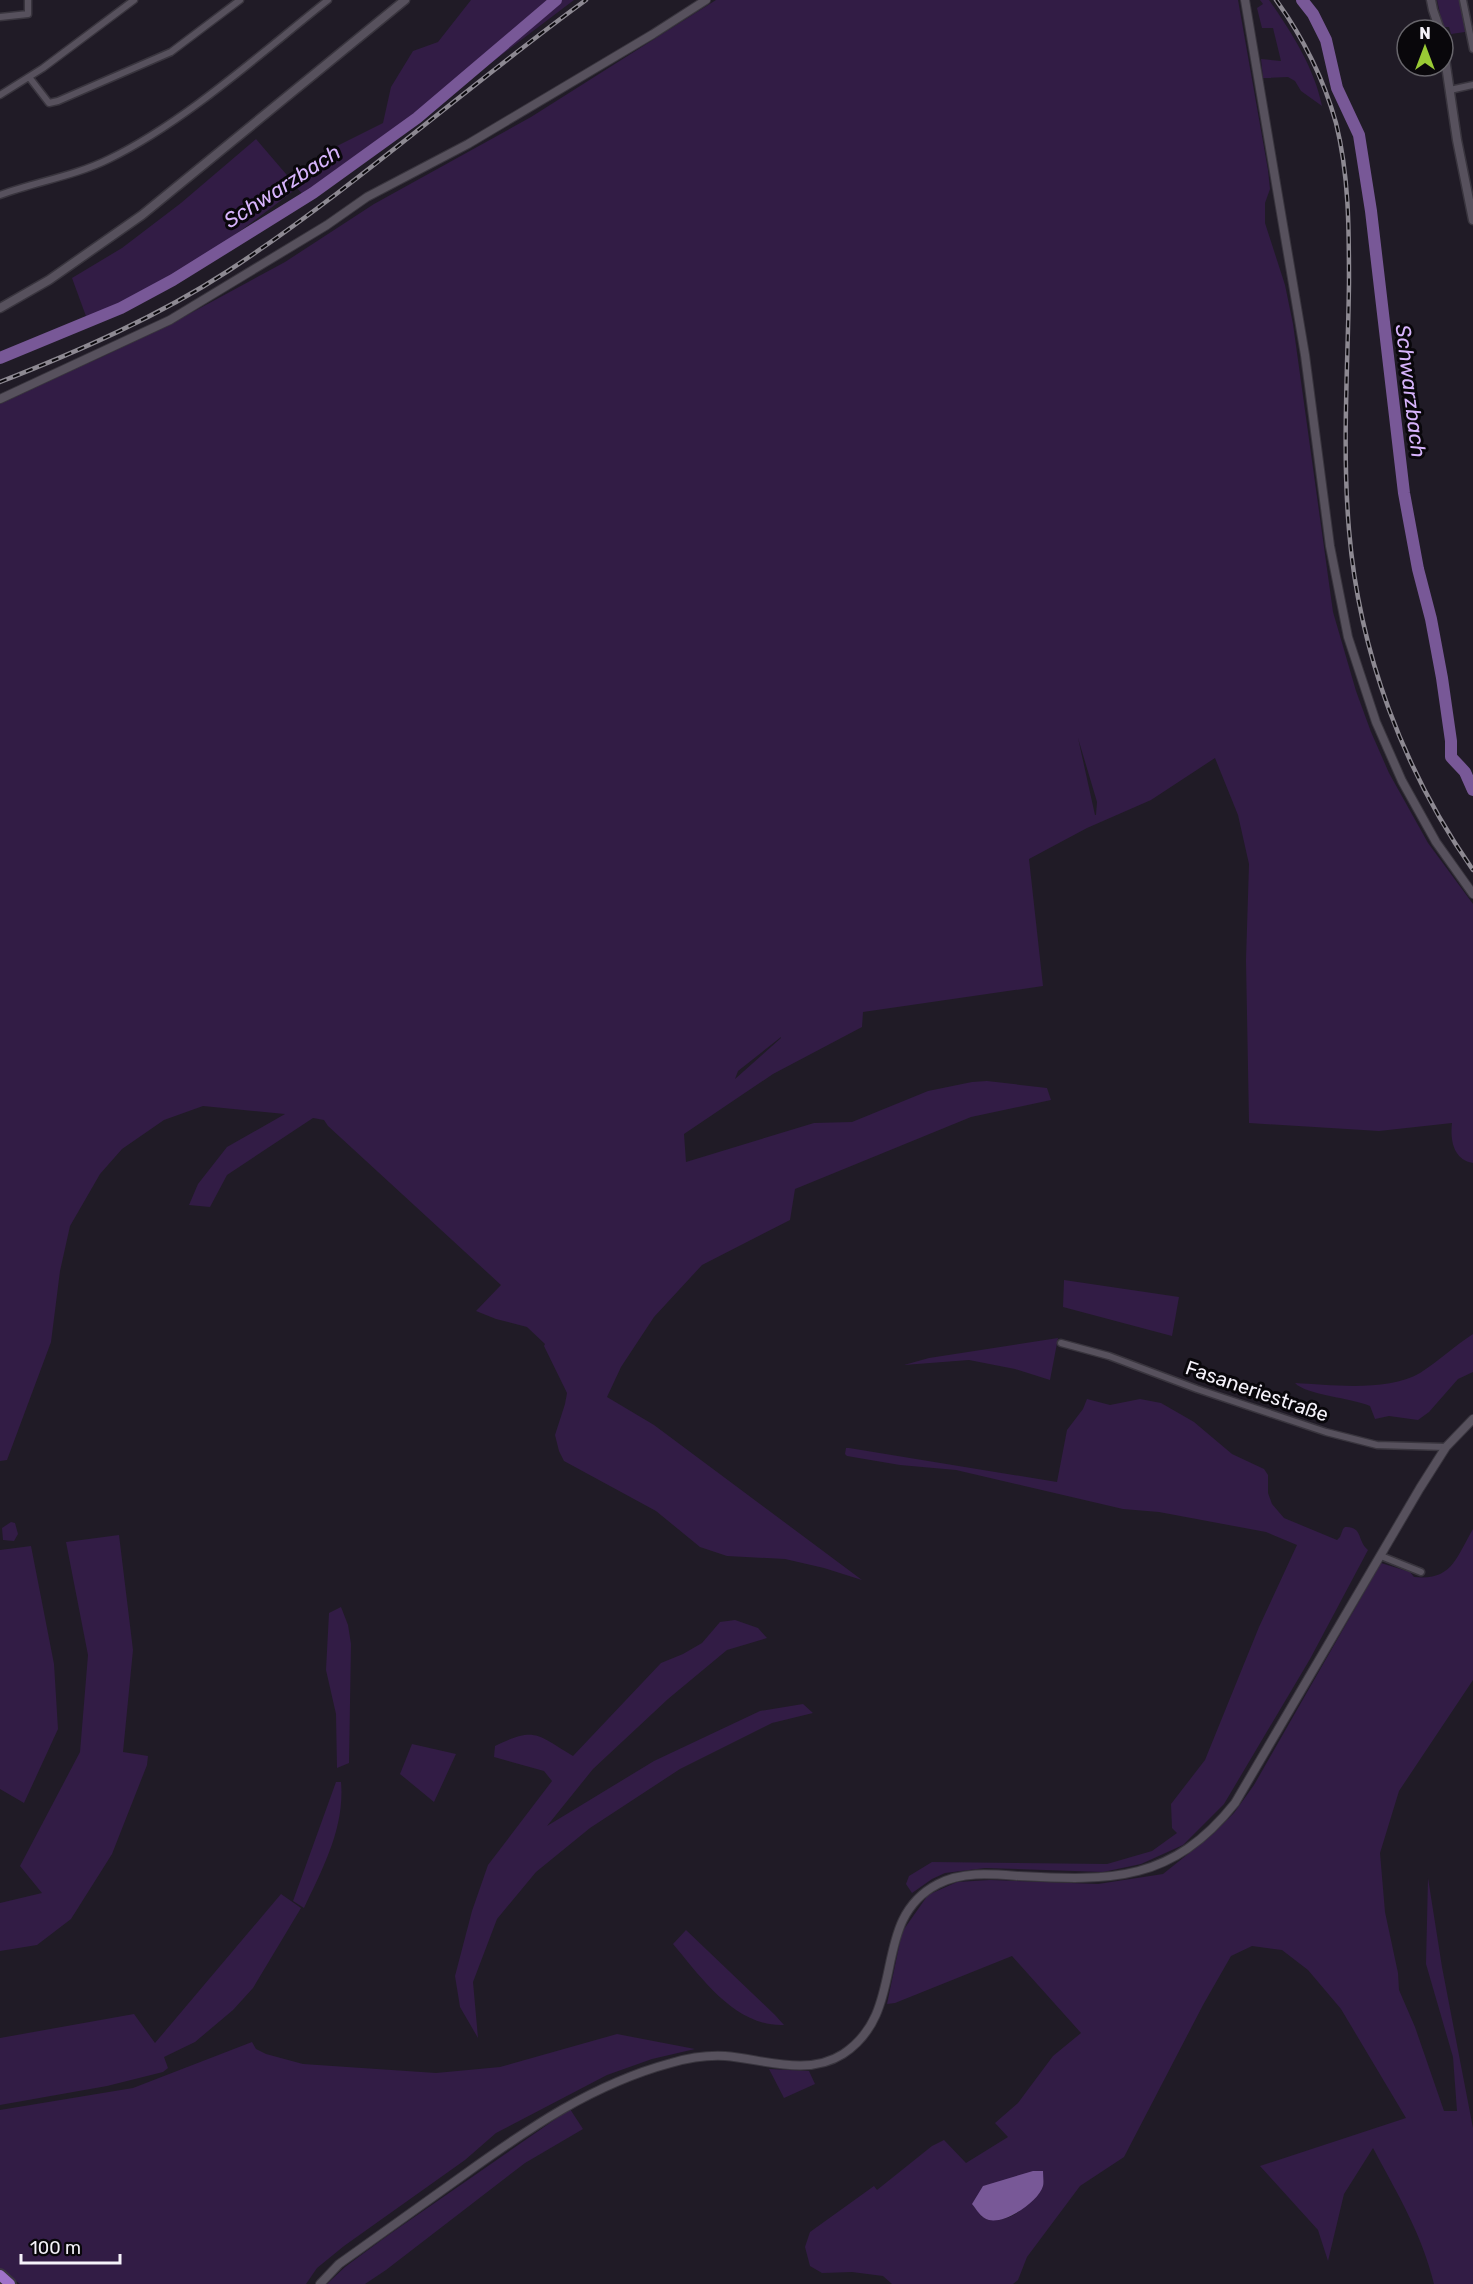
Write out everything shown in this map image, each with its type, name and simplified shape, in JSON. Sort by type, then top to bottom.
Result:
[{"type":"highway","points":[[0,2275],[10,2284]]},
{"type":"main road","points":[[0,308],[49,280],[142,215],[405,0]]},
{"type":"main road","points":[[1431,0],[1435,18]]},
{"type":"main road","points":[[1448,78],[1461,162],[1473,220]]},
{"type":"street","points":[[0,17],[28,14],[27,0]]},
{"type":"street","points":[[0,94],[29,77],[134,0]]},
{"type":"street","points":[[29,77],[49,103],[58,102],[171,52],[240,0]]},
{"type":"street","points":[[0,195],[107,160],[134,146],[193,106],[328,0]]},
{"type":"street","points":[[0,399],[170,320],[327,225],[367,197],[468,144],[706,0]]},
{"type":"street","points":[[1245,0],[1305,355],[1330,546],[1348,637],[1376,722],[1402,781],[1436,842],[1473,894]]},
{"type":"street","points":[[1463,0],[1473,49]]},
{"type":"street","points":[[1450,90],[1473,84]]},
{"type":"street","name":"Fasaneriestraße","points":[[1061,1343],[1109,1356],[1197,1389],[1326,1432],[1383,1445],[1446,1447]]},
{"type":"street","points":[[320,2284],[339,2264],[529,2129],[612,2083],[672,2062],[705,2056],[726,2056],[781,2065],[804,2066],[826,2062],[843,2054],[862,2037],[876,2017],[894,1944],[907,1911],[919,1897],[936,1884],[957,1877],[981,1874],[1072,1879],[1118,1876],[1151,1868],[1192,1846],[1213,1828],[1235,1803],[1446,1447],[1473,1419]]},
{"type":"street","points":[[1381,1556],[1421,1572]]},
{"type":"shaded area","points":[[471,0],[574,0],[309,201],[297,188],[196,261],[143,293],[87,319],[72,278],[122,248],[181,203],[256,139],[298,188],[335,147],[383,123],[391,87],[413,51],[438,42]]},
{"type":"shaded area","points":[[716,0],[1238,0],[1268,170],[1270,189],[1265,203],[1265,223],[1285,285],[1293,324],[1333,612],[1356,691],[1389,773],[1428,843],[1473,904],[1473,1163],[1461,1158],[1454,1148],[1452,1123],[1379,1131],[1249,1123],[1246,960],[1249,864],[1238,815],[1215,758],[1151,800],[1087,828],[1029,859],[1043,986],[863,1012],[862,1027],[773,1074],[684,1134],[686,1162],[814,1123],[852,1122],[928,1091],[987,1081],[1047,1088],[1051,1100],[971,1117],[795,1189],[790,1220],[702,1265],[654,1317],[621,1367],[607,1397],[654,1425],[862,1580],[785,1559],[727,1556],[700,1547],[656,1511],[564,1461],[555,1435],[567,1393],[545,1344],[527,1327],[476,1311],[501,1285],[324,1120],[313,1118],[227,1175],[210,1207],[189,1205],[198,1184],[227,1147],[285,1114],[203,1106],[164,1120],[122,1149],[100,1174],[70,1226],[60,1271],[51,1342],[7,1460],[0,1461],[0,400],[100,358],[191,313],[285,262],[374,204],[531,117]],"holes":[[[1078,738],[1097,802],[1096,815],[1095,815]],[[781,1038],[735,1079],[738,1071]]]},
{"type":"shaded area","points":[[1260,0],[1269,0],[1294,37],[1314,78],[1322,106],[1301,91],[1295,81],[1288,77],[1263,78],[1261,59],[1281,61],[1273,28],[1262,28],[1257,8],[1263,4]]},
{"type":"shaded area","points":[[1437,0],[1460,0],[1465,32],[1455,33],[1455,18],[1441,18]]},
{"type":"shaded area","points":[[1064,1280],[1179,1297],[1172,1336],[1063,1307]]},
{"type":"shaded area","points":[[1473,1334],[1473,1372],[1458,1379],[1429,1412],[1418,1420],[1389,1416],[1375,1419],[1370,1406],[1309,1391],[1295,1383],[1359,1386],[1407,1379],[1420,1373]]},
{"type":"shaded area","points":[[1058,1338],[1050,1380],[1015,1369],[969,1360],[904,1365],[929,1358]]},
{"type":"shaded area","points":[[1087,1399],[1110,1405],[1140,1399],[1161,1403],[1194,1422],[1232,1454],[1264,1469],[1268,1475],[1268,1493],[1272,1504],[1284,1518],[1337,1540],[1345,1527],[1351,1527],[1357,1531],[1368,1550],[1310,1659],[1224,1804],[1183,1845],[1141,1864],[1103,1872],[985,1868],[945,1873],[912,1893],[906,1884],[909,1876],[932,1862],[1107,1864],[1152,1851],[1177,1833],[1172,1828],[1171,1804],[1205,1760],[1259,1627],[1297,1545],[1266,1532],[1159,1512],[1123,1509],[956,1470],[900,1465],[845,1454],[846,1448],[849,1448],[1057,1482],[1067,1430],[1083,1409]]},
{"type":"shaded area","points":[[11,1522],[15,1523],[18,1534],[14,1541],[3,1540],[2,1528]]},
{"type":"shaded area","points":[[1473,1529],[1473,1680],[1399,1791],[1380,1853],[1385,1912],[1398,1973],[1399,1990],[1415,2027],[1444,2111],[1457,2111],[1453,2057],[1426,1964],[1428,1878],[1442,1967],[1473,2128],[1473,2284],[1434,2284],[1416,2231],[1373,2148],[1344,2194],[1328,2261],[1318,2230],[1260,2166],[1406,2118],[1341,2009],[1308,1970],[1282,1950],[1252,1946],[1231,1956],[1124,2157],[1080,2186],[1027,2257],[1018,2280],[1013,2284],[892,2284],[883,2276],[852,2272],[822,2273],[810,2266],[805,2247],[810,2232],[874,2186],[877,2190],[932,2146],[944,2140],[966,2163],[1008,2137],[995,2123],[1018,2103],[1053,2056],[1081,2033],[1012,1956],[895,2003],[887,2004],[902,1932],[928,1895],[957,1882],[990,1880],[1098,1884],[1163,1874],[1213,1834],[1234,1813],[1254,1785],[1381,1563],[1410,1572],[1414,1577],[1437,1575],[1445,1571],[1457,1558]],"holes":[[[1008,2180],[1043,2186],[1024,2208],[1008,2217],[999,2220],[981,2216],[984,2186]]]},
{"type":"shaded area","points":[[119,1535],[133,1650],[123,1752],[148,1756],[147,1765],[112,1854],[71,1919],[37,1945],[0,1951],[0,1903],[42,1893],[20,1866],[80,1752],[88,1655],[66,1542]]},
{"type":"shaded area","points":[[31,1546],[54,1664],[58,1729],[24,1803],[0,1789],[0,1550]]},
{"type":"shaded area","points":[[341,1607],[348,1625],[351,1644],[349,1763],[337,1768],[336,1714],[326,1670],[329,1613]]},
{"type":"shaded area","points":[[735,1620],[758,1628],[767,1638],[727,1650],[668,1699],[593,1769],[547,1826],[654,1761],[760,1711],[803,1704],[813,1713],[772,1723],[680,1769],[590,1828],[536,1872],[497,1919],[473,1982],[478,2038],[460,2007],[455,1976],[472,1911],[488,1865],[552,1781],[544,1771],[494,1757],[495,1746],[519,1736],[536,1736],[573,1756],[661,1663],[702,1643],[720,1622]]},
{"type":"shaded area","points":[[412,1744],[456,1754],[434,1802],[400,1774]]},
{"type":"shaded area","points":[[336,1782],[341,1782],[341,1799],[336,1831],[304,1908],[293,1901]]},
{"type":"shaded area","points":[[281,1894],[301,1908],[253,1988],[233,2010],[195,2042],[164,2057],[168,2068],[163,2072],[107,2086],[0,2105],[0,2038],[134,2014],[155,2043]]},
{"type":"shaded area","points":[[686,1930],[784,2025],[750,2018],[721,1998],[673,1944]]},
{"type":"shaded area","points":[[617,2034],[695,2049],[652,2059],[607,2075],[496,2133],[465,2160],[344,2246],[317,2268],[306,2284],[20,2284],[0,2269],[0,2110],[133,2088],[252,2042],[256,2049],[266,2054],[303,2064],[436,2073],[500,2067]]},
{"type":"shaded area","points":[[769,2069],[809,2071],[815,2084],[784,2098]]},
{"type":"shaded area","points":[[570,2109],[583,2129],[525,2163],[365,2284],[327,2284],[345,2267],[387,2236]]},
{"type":"shaded area","points":[[1033,2171],[1043,2171],[1043,2186],[1029,2204],[1013,2215],[989,2220],[981,2216],[972,2204],[983,2186]]},
{"type":"waterway","name":"Schwarzbach","points":[[0,358],[121,308],[173,280],[313,193],[417,118],[556,0]]},
{"type":"waterway","name":"Schwarzbach","points":[[1302,0],[1313,14],[1326,40],[1337,88],[1359,135],[1371,211],[1404,493],[1442,678],[1451,741],[1451,757],[1465,772],[1473,790]]},
{"type":"railway","points":[[0,382],[117,332],[174,303],[228,271],[320,206],[586,0]]},
{"type":"railway","points":[[1276,0],[1295,28],[1319,75],[1336,123],[1344,162],[1349,242],[1347,499],[1354,576],[1363,621],[1388,708],[1406,751],[1448,832],[1473,870]]}]
